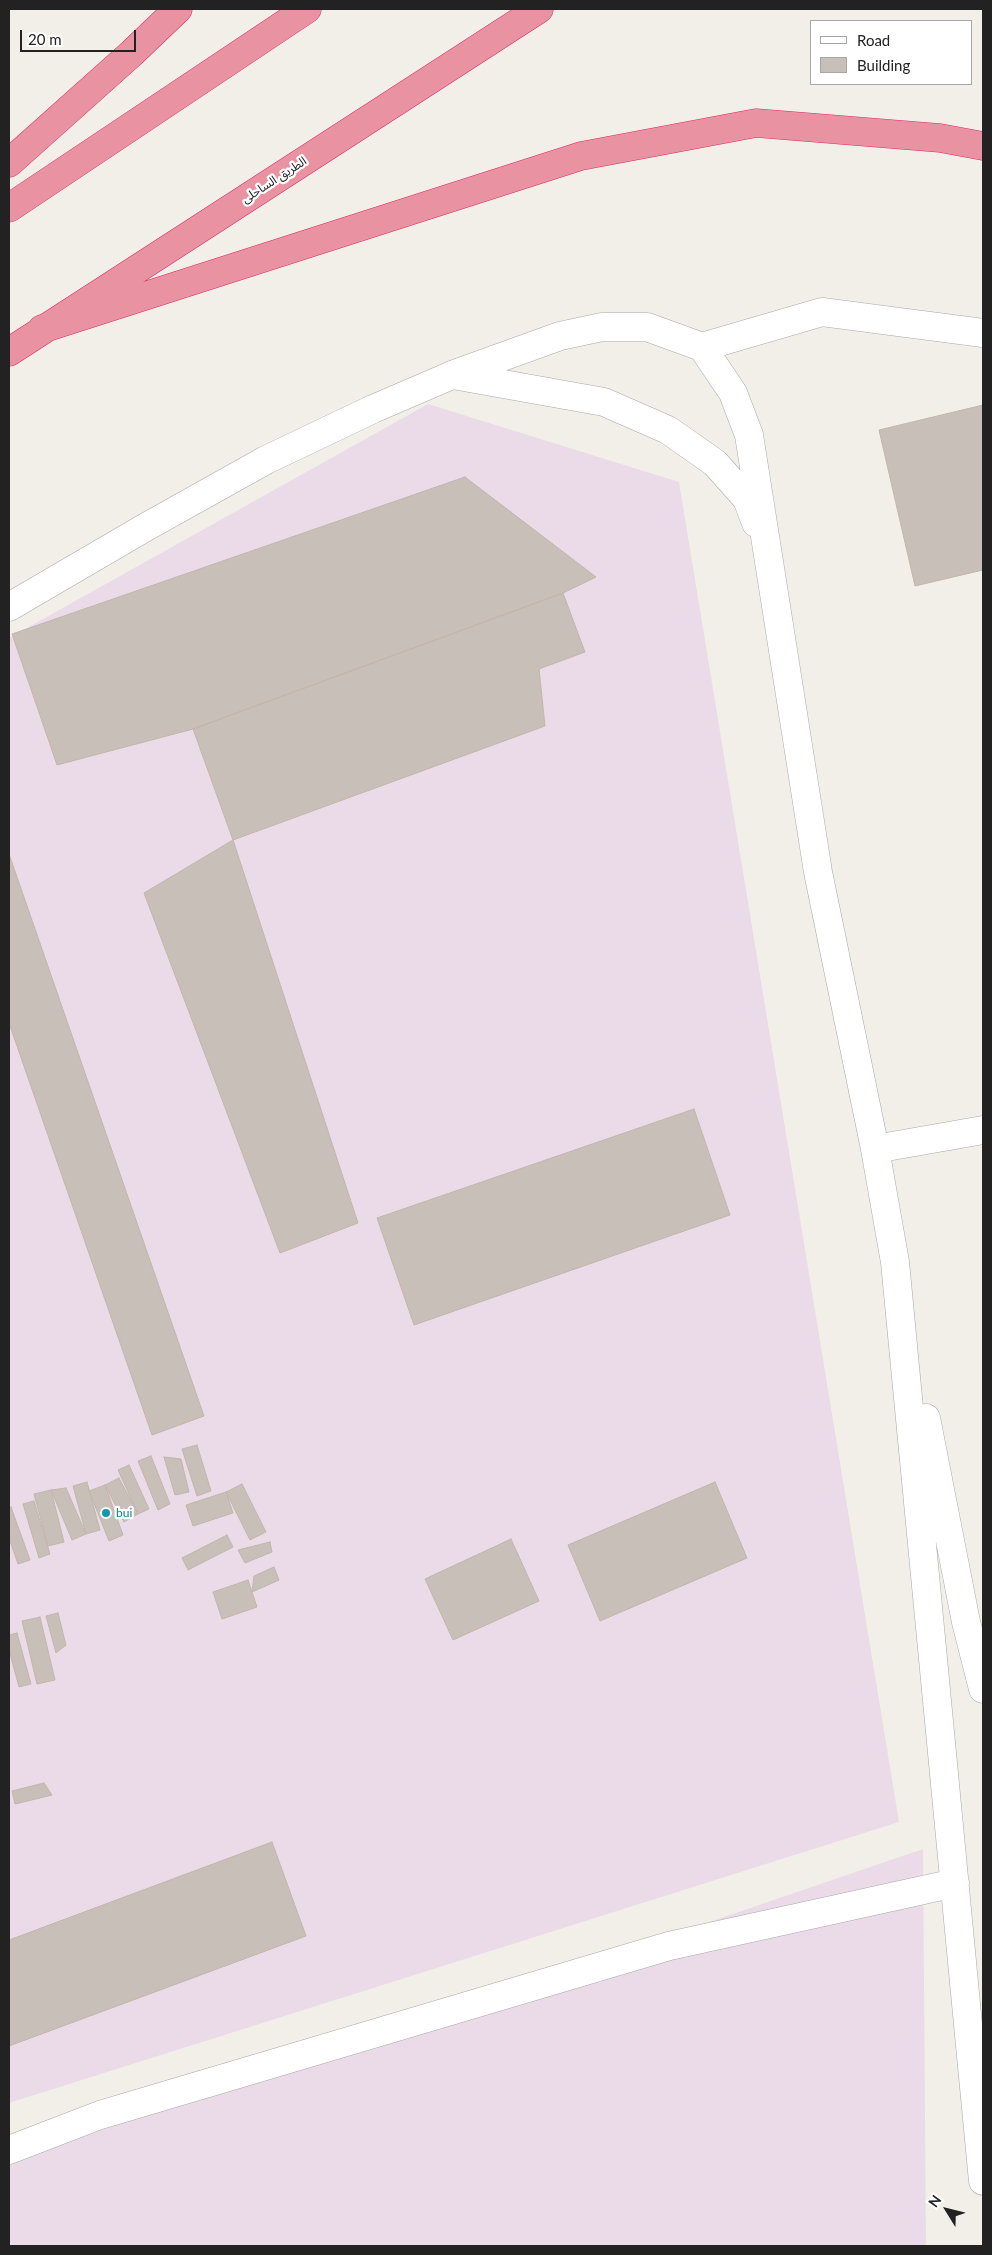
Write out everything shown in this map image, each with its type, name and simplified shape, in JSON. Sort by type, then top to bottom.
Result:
[{"type":"highway","points":[[9,163],[132,53],[178,9]]},
{"type":"highway","points":[[9,208],[307,9]]},
{"type":"highway","name":"الطريق الساحلى","points":[[9,352],[539,9]]},
{"type":"highway","points":[[42,329],[581,156],[756,123],[940,138],[983,146]]},
{"type":"street","points":[[702,347],[822,312],[983,333]]},
{"type":"street","points":[[9,607],[146,526],[266,460],[373,409],[452,375],[560,336],[602,327],[647,327],[702,347],[733,393],[750,434],[818,872],[966,1622],[983,1689]]},
{"type":"street","points":[[452,375],[604,402],[668,430],[715,463],[747,499],[771,564]]},
{"type":"street","points":[[874,1149],[983,1130]]},
{"type":"street","points":[[895,1262],[983,2181]]},
{"type":"street","points":[[9,2150],[100,2115],[669,1946],[955,1883]]},
{"type":"shaded area","points":[[428,404],[679,482],[899,1822],[9,2103],[9,638]]},
{"type":"shaded area","points":[[923,1849],[926,2246],[9,2246],[9,2161]]},
{"type":"building","points":[[983,405],[983,570],[915,586],[879,430]]},
{"type":"building","points":[[465,477],[596,577],[563,593],[193,729],[57,765],[12,634]]},
{"type":"building","points":[[563,593],[585,652],[539,669],[545,726],[233,840],[193,729]]},
{"type":"building","points":[[233,840],[358,1223],[280,1253],[144,893]]},
{"type":"building","points":[[9,854],[204,1416],[152,1435],[9,1023]]},
{"type":"building","points":[[694,1109],[730,1215],[414,1325],[377,1218]]},
{"type":"building","points":[[197,1445],[211,1491],[197,1496],[182,1449]]},
{"type":"building","points":[[151,1456],[170,1504],[158,1510],[138,1461]]},
{"type":"building","points":[[164,1457],[181,1459],[189,1492],[175,1495]]},
{"type":"building","points":[[129,1465],[149,1509],[138,1514],[118,1470]]},
{"type":"building","points":[[119,1478],[138,1514],[124,1522],[105,1485]]},
{"type":"building","points":[[87,1482],[100,1530],[86,1534],[73,1486]]},
{"type":"building","points":[[715,1482],[747,1558],[600,1621],[568,1545]]},
{"type":"building","points":[[242,1484],[266,1532],[250,1540],[226,1492]]},
{"type":"building","name":"bui","points":[[105,1485],[123,1535],[109,1541],[89,1491]]},
{"type":"building","points":[[66,1488],[86,1534],[72,1540],[51,1490]]},
{"type":"building","points":[[51,1490],[64,1542],[48,1546],[34,1494]]},
{"type":"building","points":[[226,1492],[233,1513],[193,1526],[186,1505]]},
{"type":"building","points":[[34,1501],[50,1554],[39,1558],[23,1504]]},
{"type":"building","points":[[11,1507],[30,1560],[18,1564],[9,1538],[9,1508]]},
{"type":"building","points":[[227,1535],[233,1547],[188,1570],[182,1558]]},
{"type":"building","points":[[511,1539],[539,1601],[453,1640],[425,1579]]},
{"type":"building","points":[[270,1542],[272,1552],[245,1563],[238,1550]]},
{"type":"building","points":[[274,1567],[279,1580],[252,1592],[254,1576]]},
{"type":"building","points":[[248,1580],[257,1607],[222,1619],[213,1592]]},
{"type":"building","points":[[58,1613],[66,1645],[56,1653],[46,1616]]},
{"type":"building","points":[[40,1617],[55,1680],[37,1684],[22,1621]]},
{"type":"building","points":[[17,1633],[31,1684],[19,1687],[9,1650],[9,1635]]},
{"type":"building","points":[[44,1783],[52,1795],[15,1804],[12,1791]]},
{"type":"building","points":[[272,1842],[306,1936],[9,2046],[9,1940]]},
{"type":"place","name":"bui","points":[[106,1513]]}]
